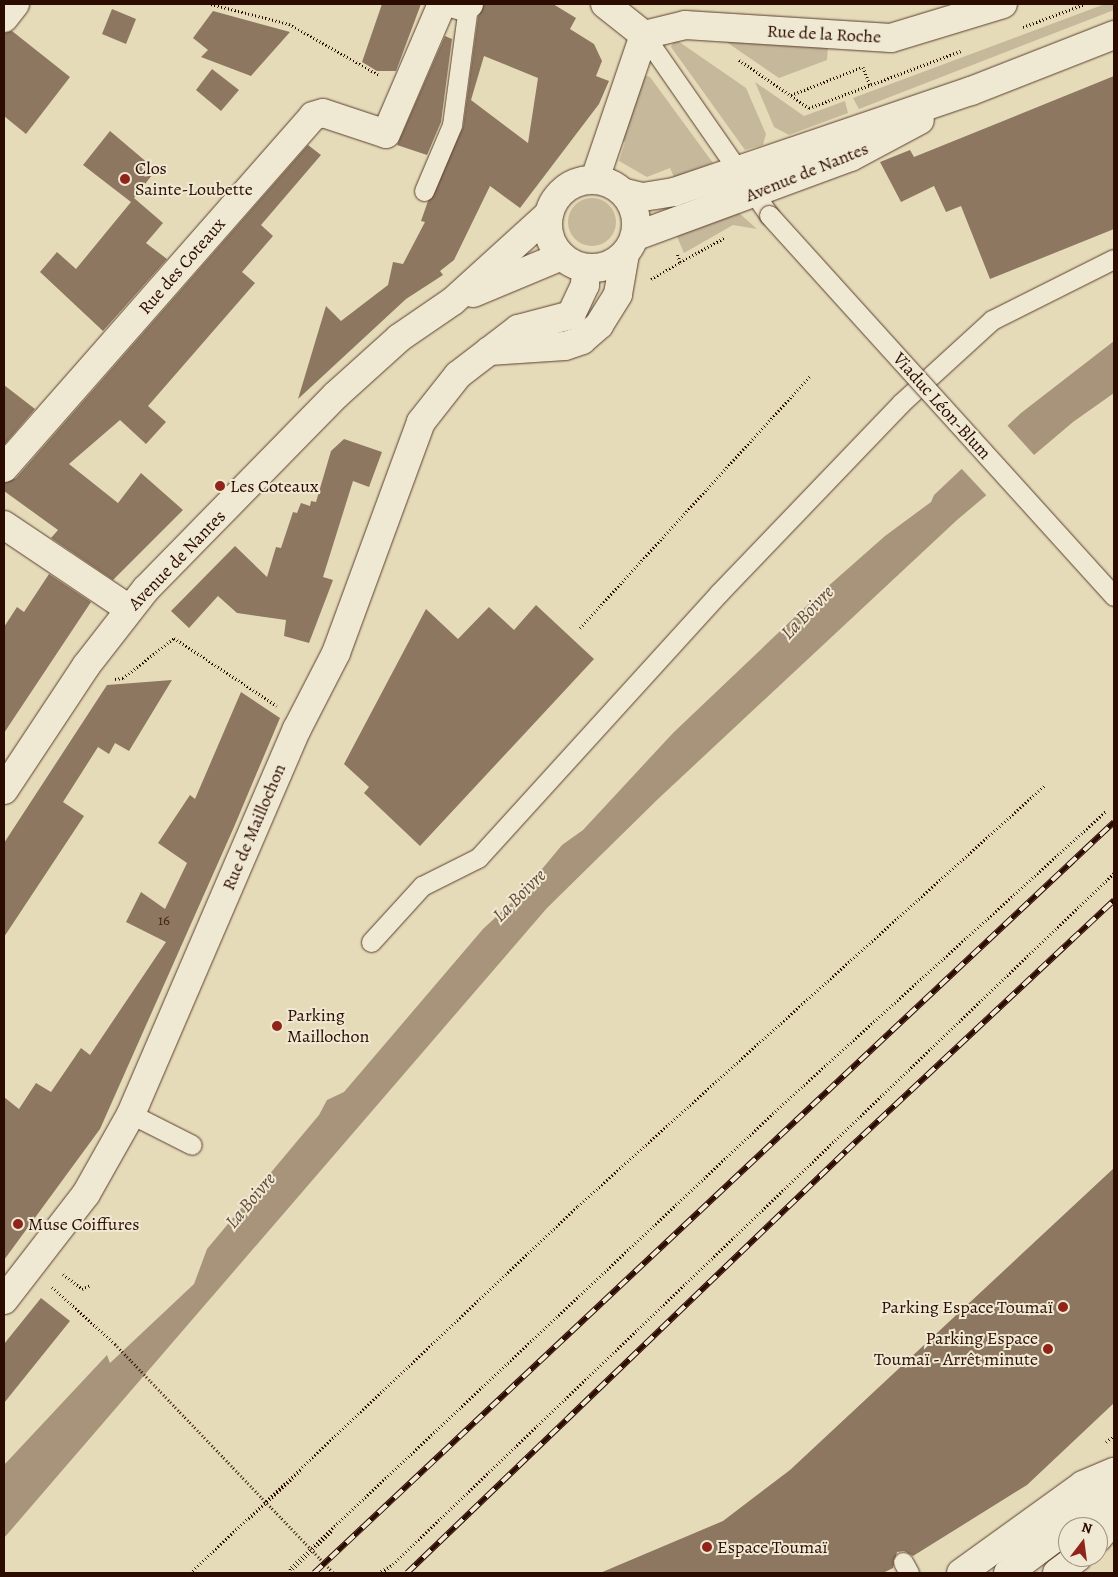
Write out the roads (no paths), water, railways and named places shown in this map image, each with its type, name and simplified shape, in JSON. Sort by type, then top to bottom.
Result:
[{"type":"street","points":[[4,18],[15,4]]},
{"type":"street","name":"Rue des Coteaux","points":[[4,468],[313,116],[323,113],[386,134],[410,75],[459,4]]},
{"type":"street","points":[[595,179],[644,36],[605,4]]},
{"type":"street","name":"Rue de la Roche","points":[[644,36],[685,25],[700,15],[891,38],[1003,4]]},
{"type":"street","name":"Avenue de Nantes","points":[[4,790],[129,609],[336,395],[399,338],[453,301],[549,214],[561,192],[577,182],[595,179],[624,193],[663,195],[971,91],[1114,35]]},
{"type":"street","name":"Avenue de Nantes","points":[[586,268],[608,266],[630,245],[762,205],[971,91]]},
{"type":"street","points":[[489,351],[565,346],[582,340],[598,325],[615,299],[630,245],[635,211],[624,193]]},
{"type":"street","points":[[549,214],[551,240],[562,256],[586,268]]},
{"type":"street","name":"Avenue de Nantes","points":[[453,301],[562,256]]},
{"type":"street","name":"Rue de Maillochon","points":[[4,1300],[86,1194],[131,1114],[296,729],[336,653],[386,523],[408,449],[430,405],[458,375],[518,329],[571,315],[579,305],[586,268]]},
{"type":"street","points":[[4,525],[129,609]]},
{"type":"street","points":[[961,1573],[1083,1485],[1114,1472]]},
{"type":"street","points":[[1081,1517],[1114,1492]]},
{"type":"street","points":[[1008,1573],[1058,1535]]},
{"type":"lane","points":[[424,191],[452,125],[459,4]]},
{"type":"lane","name":"Viaduc Léon-Blum","points":[[644,36],[762,205],[1114,596]]},
{"type":"lane","points":[[371,942],[422,886],[478,858],[718,593],[901,402],[992,320],[1114,259]]},
{"type":"lane","points":[[131,1114],[192,1145]]},
{"type":"water","name":"La Boivre","points":[[1114,341],[1114,393],[1073,422],[957,520],[658,799],[547,908],[4,1538],[4,1465],[107,1355],[110,1363],[194,1284],[207,1249],[319,1115],[327,1100],[344,1092],[483,929],[522,893],[562,845],[583,830],[673,733],[817,596],[885,536],[931,502],[934,495],[1021,413]]},
{"type":"railway","points":[[314,1573],[1114,822]]},
{"type":"railway","points":[[407,1573],[846,1151],[1114,900]]},
{"type":"place","name":"Clos Sainte-Loubette","points":[[125,179]]},
{"type":"place","name":"Les Coteaux","points":[[220,486]]},
{"type":"place","name":"Parking Maillochon","points":[[277,1026]]},
{"type":"place","name":"Muse Coiffures","points":[[18,1224]]},
{"type":"place","name":"Parking Espace Toumaï","points":[[1063,1307]]},
{"type":"place","name":"Parking Espace Toumaï - Arrêt minute","points":[[1048,1349]]},
{"type":"place","name":"Espace Toumaï","points":[[707,1547]]}]
